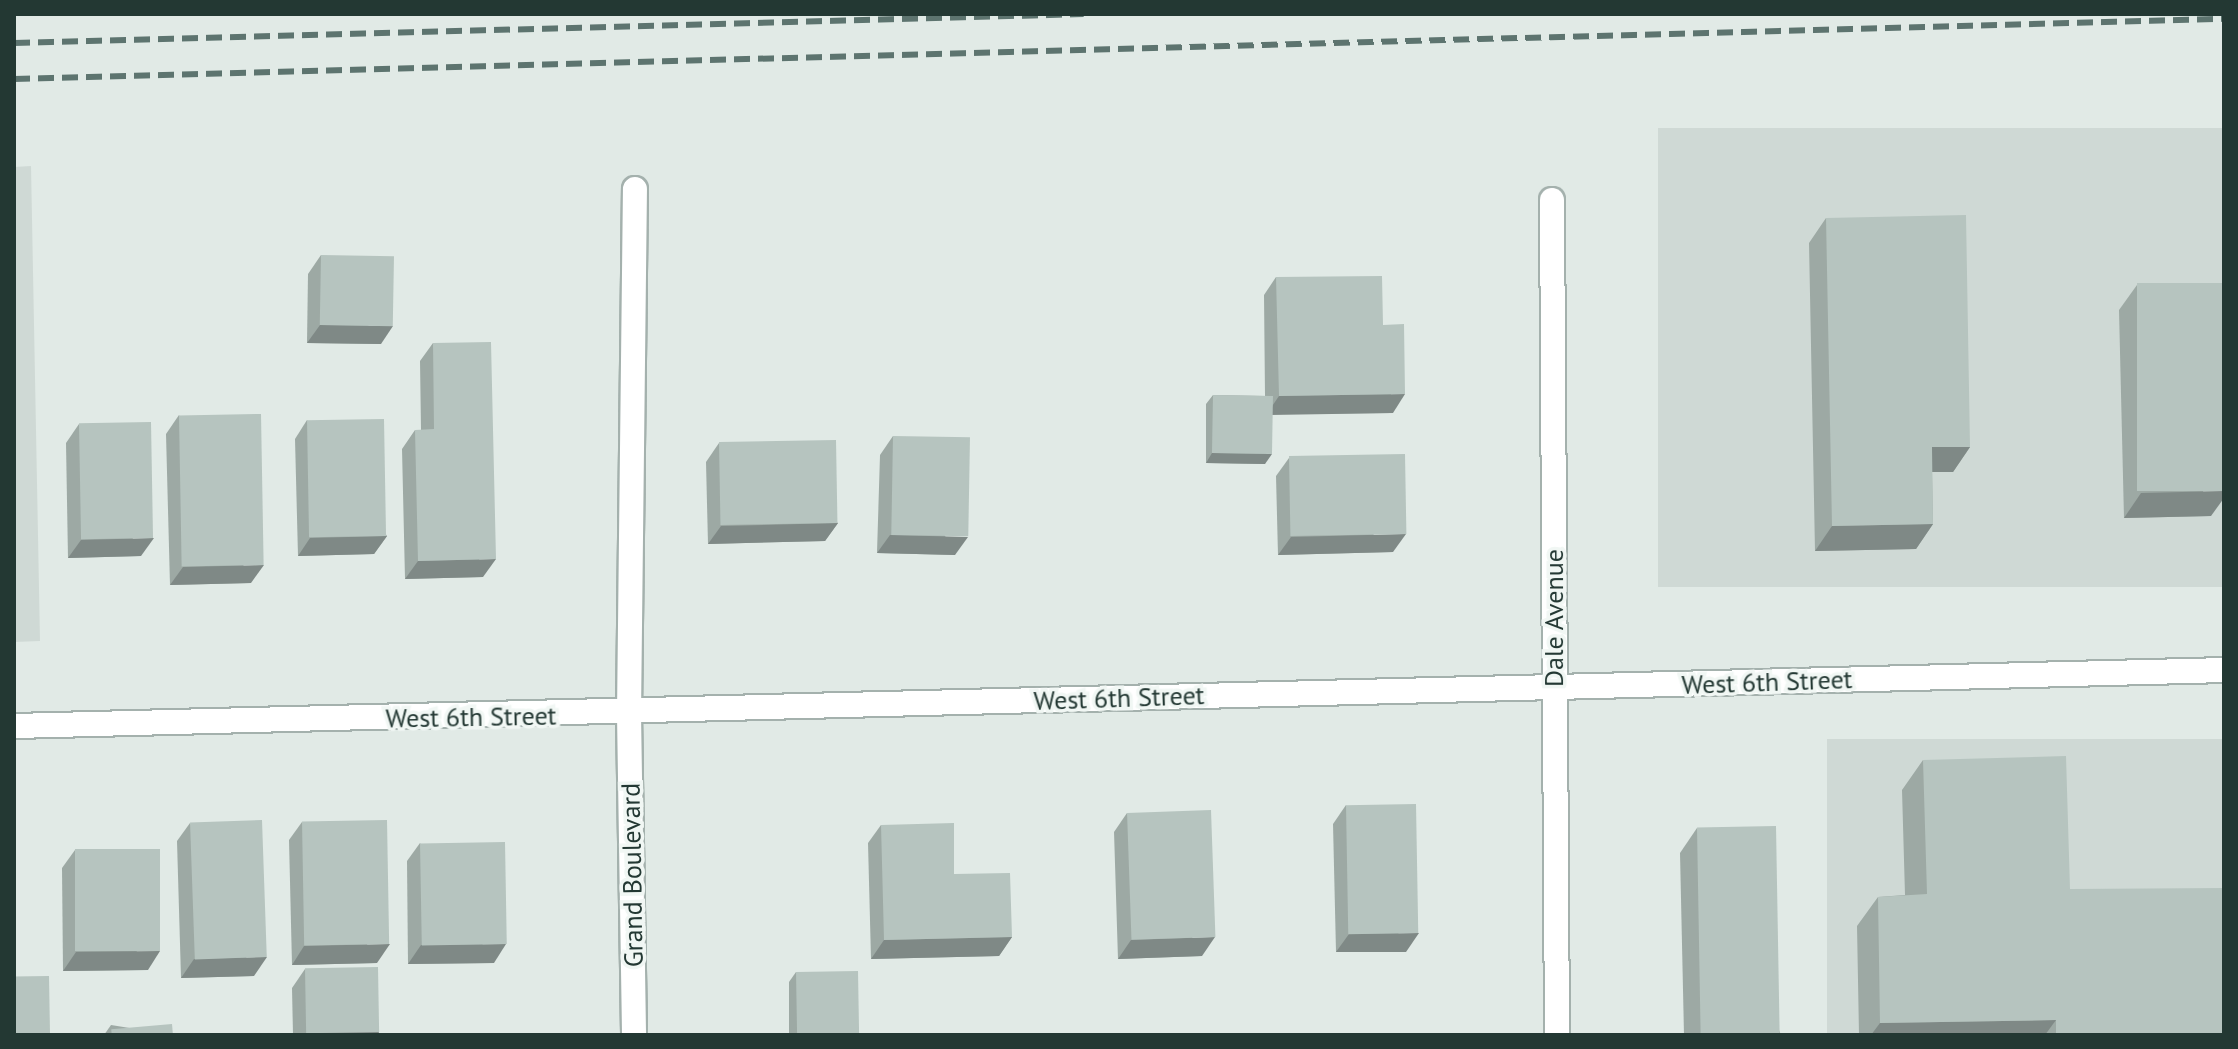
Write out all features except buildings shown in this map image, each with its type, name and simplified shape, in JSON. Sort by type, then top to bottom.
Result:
[{"type":"street","name":"Grand Boulevard","points":[[634,1035],[629,714],[635,189]]},
{"type":"street","name":"Dale Avenue","points":[[1552,200],[1557,1035]]},
{"type":"street","name":"West 6th Street","points":[[14,726],[629,714],[2224,670]]},
{"type":"shaded area","points":[[1658,128],[2224,128],[2224,587],[1658,587]]},
{"type":"shaded area","points":[[31,166],[40,641],[14,642],[14,167]]},
{"type":"shaded area","points":[[1827,739],[2224,739],[2224,1035],[1827,1035]]},
{"type":"railway","points":[[14,43],[1084,14]]},
{"type":"railway","points":[[14,79],[2224,19]]}]
